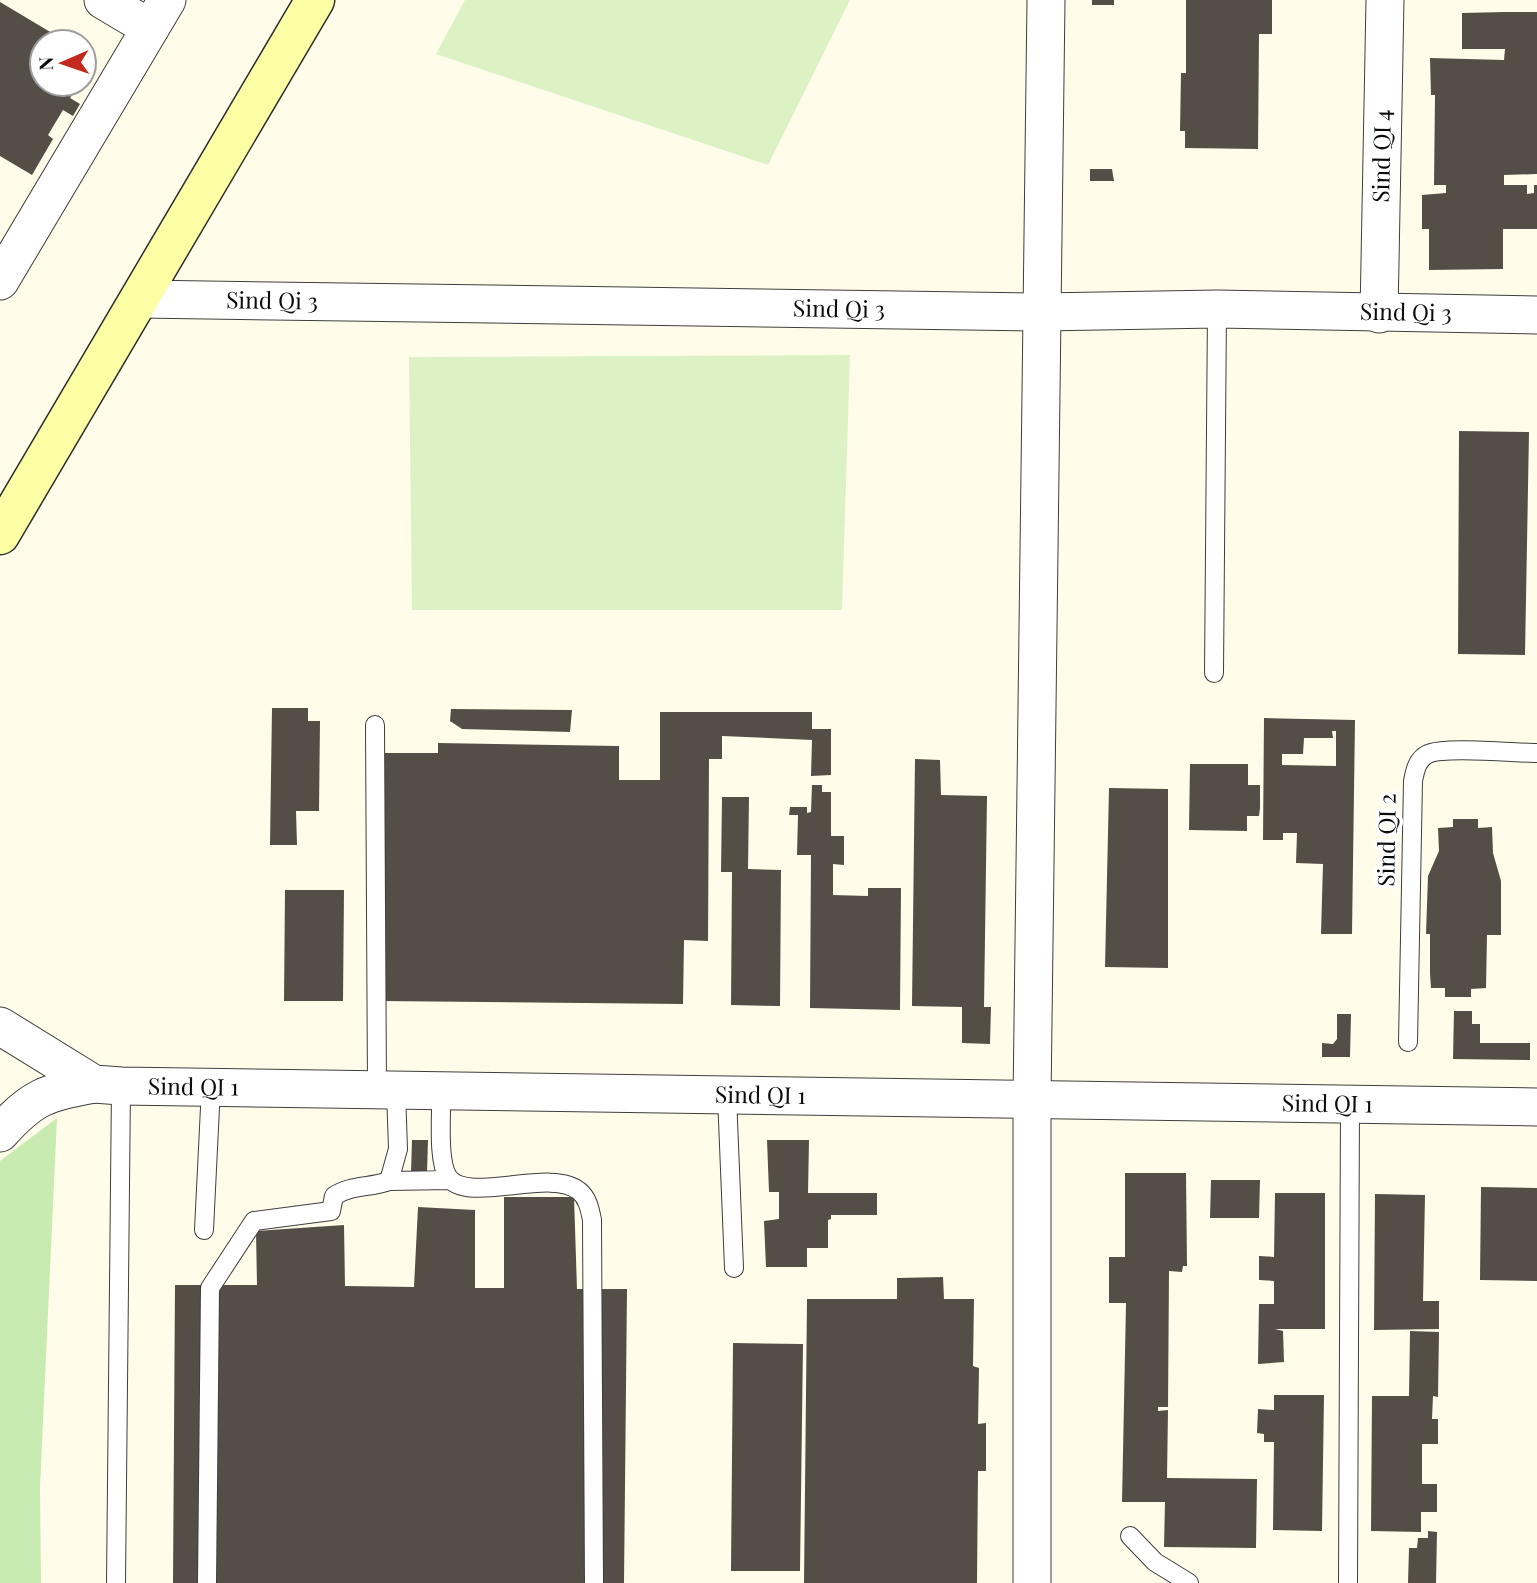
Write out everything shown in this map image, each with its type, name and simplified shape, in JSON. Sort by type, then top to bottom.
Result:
[{"type":"main road","points":[[0,535],[141,299],[314,0]]},
{"type":"street","points":[[0,281],[159,14],[103,0]]},
{"type":"street","points":[[1032,1583],[1032,1101],[1045,0]]},
{"type":"street","name":"Sind QI 4","points":[[1379,314],[1385,0]]},
{"type":"street","name":"Sind Qi 3","points":[[141,299],[1041,312],[1217,309],[1537,316]]},
{"type":"street","points":[[0,1026],[108,1085]]},
{"type":"street","name":"Sind QI 1","points":[[0,1133],[23,1106],[56,1091],[108,1085],[1537,1107]]},
{"type":"lane","points":[[1214,673],[1217,309]]},
{"type":"lane","points":[[375,725],[386,1090],[398,1127],[396,1163],[389,1181]]},
{"type":"lane","name":"Sind QI 2","points":[[1408,1042],[1413,781],[1418,762],[1428,753],[1449,751],[1537,753]]},
{"type":"lane","points":[[108,1085],[116,1583]]},
{"type":"lane","points":[[204,1230],[211,1087]]},
{"type":"lane","points":[[441,1091],[444,1167],[450,1180],[458,1186],[543,1183],[565,1185],[578,1190],[587,1200],[592,1220],[594,1583]]},
{"type":"lane","points":[[727,1096],[734,1268]]},
{"type":"lane","points":[[1348,1583],[1350,1105]]},
{"type":"lane","points":[[207,1583],[210,1288],[254,1221],[331,1211],[334,1196],[344,1189],[373,1187],[389,1181],[450,1180]]},
{"type":"lane","points":[[1130,1536],[1155,1562],[1189,1583]]},
{"type":"green space","points":[[465,0],[850,0],[768,165],[436,54]]},
{"type":"green space","points":[[850,355],[842,610],[412,610],[409,357]]},
{"type":"green space","points":[[57,1118],[40,1487],[41,1583],[0,1583],[0,1161]]},
{"type":"building","points":[[1092,0],[1114,0],[1114,5],[1092,5]]},
{"type":"building","points":[[1186,0],[1272,0],[1272,34],[1259,34],[1258,149],[1185,148],[1185,131],[1180,131],[1181,73],[1186,73]]},
{"type":"building","points":[[0,2],[44,28],[28,28],[28,98],[70,98],[80,104],[73,116],[63,110],[48,135],[53,139],[32,175],[0,156]]},
{"type":"building","points":[[1537,12],[1537,174],[1504,175],[1504,185],[1527,185],[1527,194],[1534,193],[1534,185],[1537,185],[1537,229],[1503,229],[1503,269],[1429,270],[1429,229],[1422,229],[1422,195],[1446,193],[1446,185],[1434,185],[1435,95],[1431,95],[1430,58],[1504,60],[1505,49],[1462,49],[1462,13]]},
{"type":"building","points":[[1090,169],[1112,169],[1114,181],[1090,181]]},
{"type":"building","points":[[1459,431],[1529,432],[1525,655],[1458,654]]},
{"type":"building","points":[[272,708],[308,708],[308,721],[320,721],[319,811],[296,811],[297,845],[270,845]]},
{"type":"building","points":[[451,709],[572,710],[570,732],[462,729],[450,721]]},
{"type":"building","points":[[660,712],[812,712],[812,729],[831,729],[831,775],[811,776],[812,740],[722,736],[722,759],[709,759],[708,941],[684,940],[683,1004],[380,1001],[383,753],[438,753],[438,743],[619,746],[619,780],[660,780]]},
{"type":"building","points":[[1264,718],[1355,720],[1352,934],[1321,934],[1323,864],[1296,863],[1297,833],[1283,833],[1283,840],[1263,840]],"holes":[[[1332,731],[1336,731],[1336,766],[1282,765],[1282,754],[1303,754],[1304,738],[1333,738]]]},
{"type":"building","points":[[915,759],[940,760],[941,795],[987,796],[984,1007],[991,1007],[990,1044],[962,1043],[962,1007],[912,1006]]},
{"type":"building","points":[[1190,764],[1248,764],[1248,785],[1260,785],[1260,808],[1259,816],[1247,816],[1247,831],[1189,830]]},
{"type":"building","points":[[812,785],[822,785],[822,792],[831,792],[831,836],[844,836],[844,865],[833,864],[833,895],[868,896],[868,888],[901,888],[900,1010],[810,1008],[811,855],[797,855],[798,815],[789,815],[790,807],[807,807],[807,813],[811,812]]},
{"type":"building","points":[[1109,788],[1168,789],[1168,968],[1105,967]]},
{"type":"building","points":[[722,797],[749,797],[748,869],[781,870],[780,1006],[731,1005],[732,872],[721,872]]},
{"type":"building","points":[[1453,819],[1478,819],[1478,828],[1492,827],[1493,853],[1501,881],[1501,935],[1487,935],[1486,988],[1471,989],[1471,997],[1445,997],[1445,988],[1431,988],[1430,934],[1426,934],[1428,876],[1439,851],[1438,828],[1453,827]]},
{"type":"building","points":[[285,890],[344,890],[343,1001],[284,1001]]},
{"type":"building","points":[[1454,1011],[1472,1011],[1472,1024],[1480,1024],[1480,1043],[1530,1043],[1530,1060],[1453,1059]]},
{"type":"building","points":[[1337,1014],[1351,1014],[1350,1057],[1322,1057],[1322,1043],[1333,1044],[1337,1039]]},
{"type":"building","points":[[412,1140],[428,1140],[427,1173],[411,1173]]},
{"type":"building","points":[[767,1140],[809,1140],[808,1193],[877,1193],[877,1215],[831,1215],[828,1220],[828,1248],[807,1248],[807,1267],[766,1267],[764,1221],[779,1219],[779,1192],[769,1192]]},
{"type":"building","points":[[1125,1173],[1186,1173],[1187,1266],[1183,1266],[1182,1272],[1169,1271],[1168,1407],[1158,1407],[1158,1411],[1168,1410],[1167,1478],[1257,1479],[1256,1548],[1164,1547],[1165,1502],[1122,1502],[1126,1303],[1109,1303],[1109,1257],[1125,1257]]},
{"type":"building","points":[[1211,1180],[1260,1180],[1259,1218],[1210,1218]]},
{"type":"building","points":[[1481,1187],[1537,1188],[1537,1281],[1480,1280]]},
{"type":"building","points":[[1275,1193],[1325,1193],[1325,1329],[1275,1329],[1283,1331],[1284,1362],[1258,1364],[1259,1304],[1274,1304],[1274,1281],[1259,1280],[1259,1256],[1274,1257]]},
{"type":"building","points":[[1375,1194],[1425,1195],[1423,1301],[1439,1301],[1439,1329],[1374,1330]]},
{"type":"building","points":[[504,1197],[574,1197],[577,1289],[627,1289],[624,1583],[173,1583],[175,1285],[257,1285],[256,1231],[344,1225],[345,1286],[414,1287],[418,1207],[475,1210],[475,1288],[504,1288]]},
{"type":"building","points":[[943,1277],[944,1299],[974,1299],[973,1366],[979,1368],[978,1424],[986,1423],[986,1471],[978,1471],[977,1583],[804,1583],[807,1299],[897,1299],[897,1278]]},
{"type":"building","points":[[1410,1331],[1439,1332],[1438,1397],[1433,1396],[1432,1419],[1438,1419],[1438,1444],[1422,1444],[1422,1484],[1437,1484],[1437,1512],[1421,1512],[1421,1532],[1371,1531],[1372,1396],[1409,1396]]},
{"type":"building","points":[[733,1343],[803,1344],[800,1571],[731,1571]]},
{"type":"building","points":[[1274,1395],[1324,1395],[1322,1531],[1273,1530],[1274,1442],[1264,1442],[1264,1434],[1257,1433],[1258,1409],[1274,1410]]},
{"type":"building","points":[[1428,1531],[1437,1532],[1436,1583],[1408,1583],[1409,1548],[1417,1548],[1418,1538],[1428,1538]]}]
